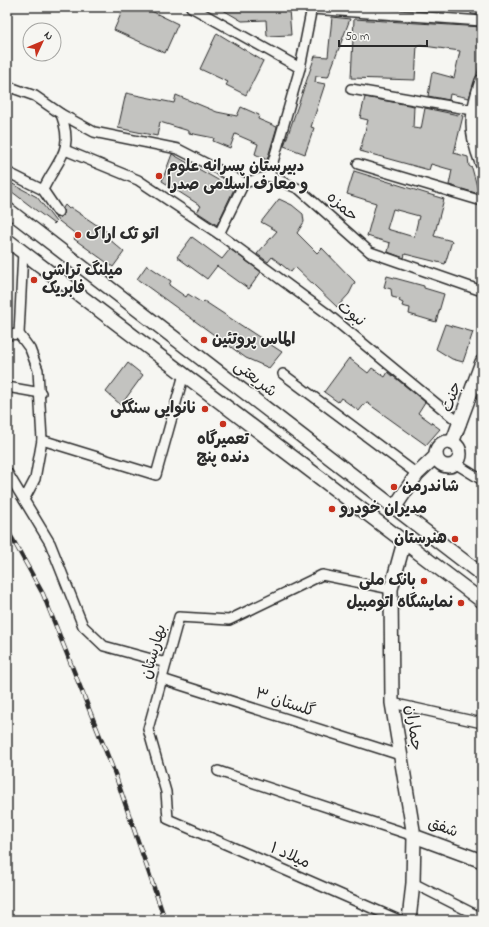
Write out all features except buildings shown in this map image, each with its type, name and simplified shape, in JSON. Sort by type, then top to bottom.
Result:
[{"type":"main road","points":[[481,86],[473,110],[473,141],[482,163]]},
{"type":"main road","name":"شریعتی","points":[[7,209],[482,575]]},
{"type":"main road","points":[[7,240],[482,601]]},
{"type":"main road","name":"جنت","points":[[452,443],[479,380],[482,362]]},
{"type":"main road","points":[[394,508],[417,474],[436,456],[439,446],[445,442],[452,443],[459,448],[459,461],[456,464],[449,466],[442,465],[436,456]]},
{"type":"main road","name":"جماران","points":[[404,542],[391,589],[392,703],[414,836],[414,883],[409,920]]},
{"type":"main road","name":"شفق","points":[[414,836],[482,861]]},
{"type":"street","points":[[191,7],[300,68]]},
{"type":"street","points":[[7,86],[35,96],[61,114],[94,132],[178,149],[244,183],[269,176],[300,68],[312,8],[482,22]]},
{"type":"street","points":[[351,89],[473,110]]},
{"type":"street","points":[[43,190],[50,175],[62,159],[65,150],[66,127],[61,114]]},
{"type":"street","name":"نبوت","points":[[65,150],[138,180],[219,234],[325,312],[461,424]]},
{"type":"street","points":[[358,164],[482,201]]},
{"type":"street","points":[[7,172],[43,190],[58,212]]},
{"type":"street","name":"حمزه","points":[[269,176],[299,189],[370,252],[482,291]]},
{"type":"street","points":[[219,234],[244,183]]},
{"type":"street","points":[[23,251],[19,334],[30,349],[38,370],[41,393],[42,440],[35,479],[24,500]]},
{"type":"street","points":[[7,335],[19,334]]},
{"type":"street","points":[[42,440],[156,475],[184,374]]},
{"type":"street","points":[[283,374],[417,474]]},
{"type":"street","points":[[7,387],[41,393]]},
{"type":"street","points":[[456,464],[482,480]]},
{"type":"street","points":[[7,472],[50,543],[83,626],[104,646],[166,663]]},
{"type":"street","name":"بهارستان","points":[[168,819],[166,792],[148,729],[180,617],[229,620],[322,575],[391,589]]},
{"type":"street","name":"گلستان ۳","points":[[162,679],[400,755]]},
{"type":"street","points":[[392,703],[482,723]]},
{"type":"street","points":[[218,771],[414,836]]},
{"type":"street","name":"میلاد ۱","points":[[168,819],[399,920]]},
{"type":"street","points":[[414,883],[482,918]]},
{"type":"railway","points":[[7,529],[43,594],[115,774],[165,920]]},
{"type":"place","name":"دبیرستان پسرانه علوم و معارف اسلامی صدرا","points":[[159,176]]},
{"type":"place","name":"اتو تک اراک","points":[[78,235]]},
{"type":"place","name":"میلنگ تراشی فابریک","points":[[34,280]]},
{"type":"place","name":"الماس پروتئین","points":[[204,340]]},
{"type":"place","name":"نانوایی سنگکی","points":[[205,409]]},
{"type":"place","name":"تعمیرگاه دنده پنج","points":[[223,424]]},
{"type":"place","name":"شاندرمن","points":[[394,487]]},
{"type":"place","name":"مدیران خودرو","points":[[332,509]]},
{"type":"place","name":"هنرستان","points":[[455,539]]},
{"type":"place","name":"بانک ملی","points":[[424,581]]},
{"type":"place","name":"نمایشگاه اتومبیل","points":[[461,603]]}]
